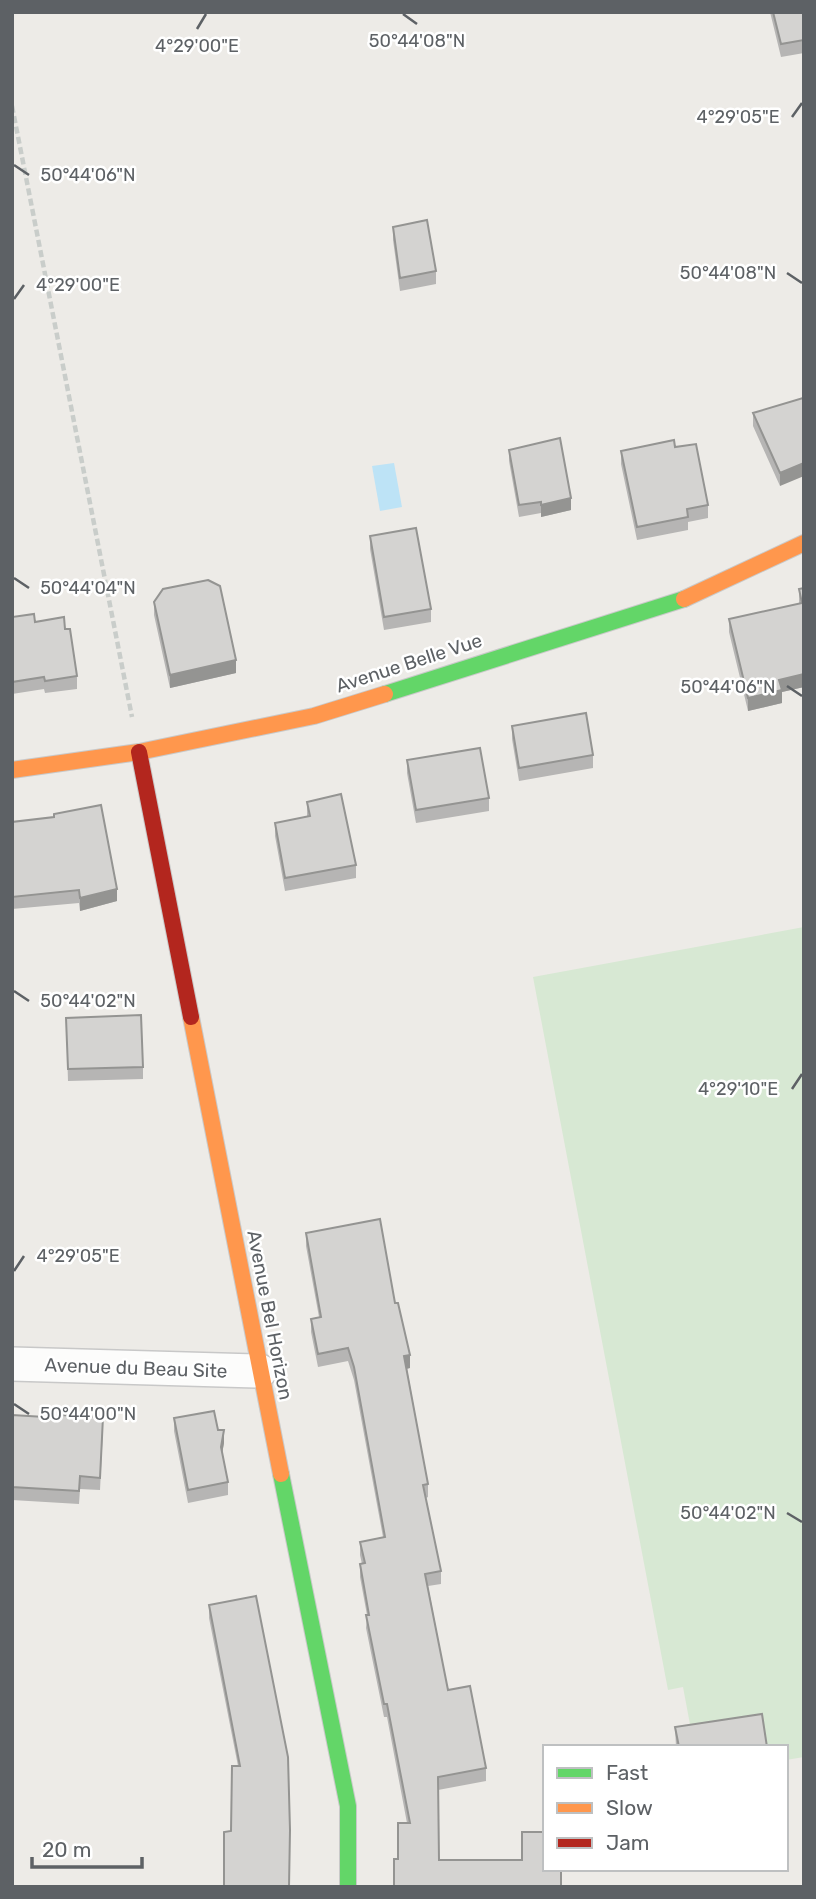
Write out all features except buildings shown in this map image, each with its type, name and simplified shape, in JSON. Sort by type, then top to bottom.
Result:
[{"type":"street","name":"Avenue Belle Vue","points":[[12,770],[139,752],[327,712],[683,599],[804,543]]},
{"type":"street","name":"Avenue Bel Horizon","points":[[139,752],[348,1807],[348,1887]]},
{"type":"street","name":"Avenue du Beau Site","points":[[12,1364],[260,1371]]},
{"type":"path","points":[[12,106],[139,752]]},
{"type":"green space","points":[[804,927],[804,1757],[788,1760],[788,1745],[767,1745],[762,1723],[692,1735],[683,1687],[668,1690],[533,977]]},
{"type":"water","points":[[394,463],[402,507],[380,511],[372,466]]},
{"type":"traffic: fast","points":[[385,694],[684,599]]},
{"type":"traffic: fast","points":[[281,1474],[348,1806],[348,1887]]},
{"type":"traffic: slow","points":[[684,599],[804,543]]},
{"type":"traffic: slow","points":[[12,770],[139,752],[314,716],[385,694]]},
{"type":"traffic: slow","points":[[191,1017],[281,1474]]},
{"type":"traffic: jam","points":[[139,752],[191,1017]]}]
